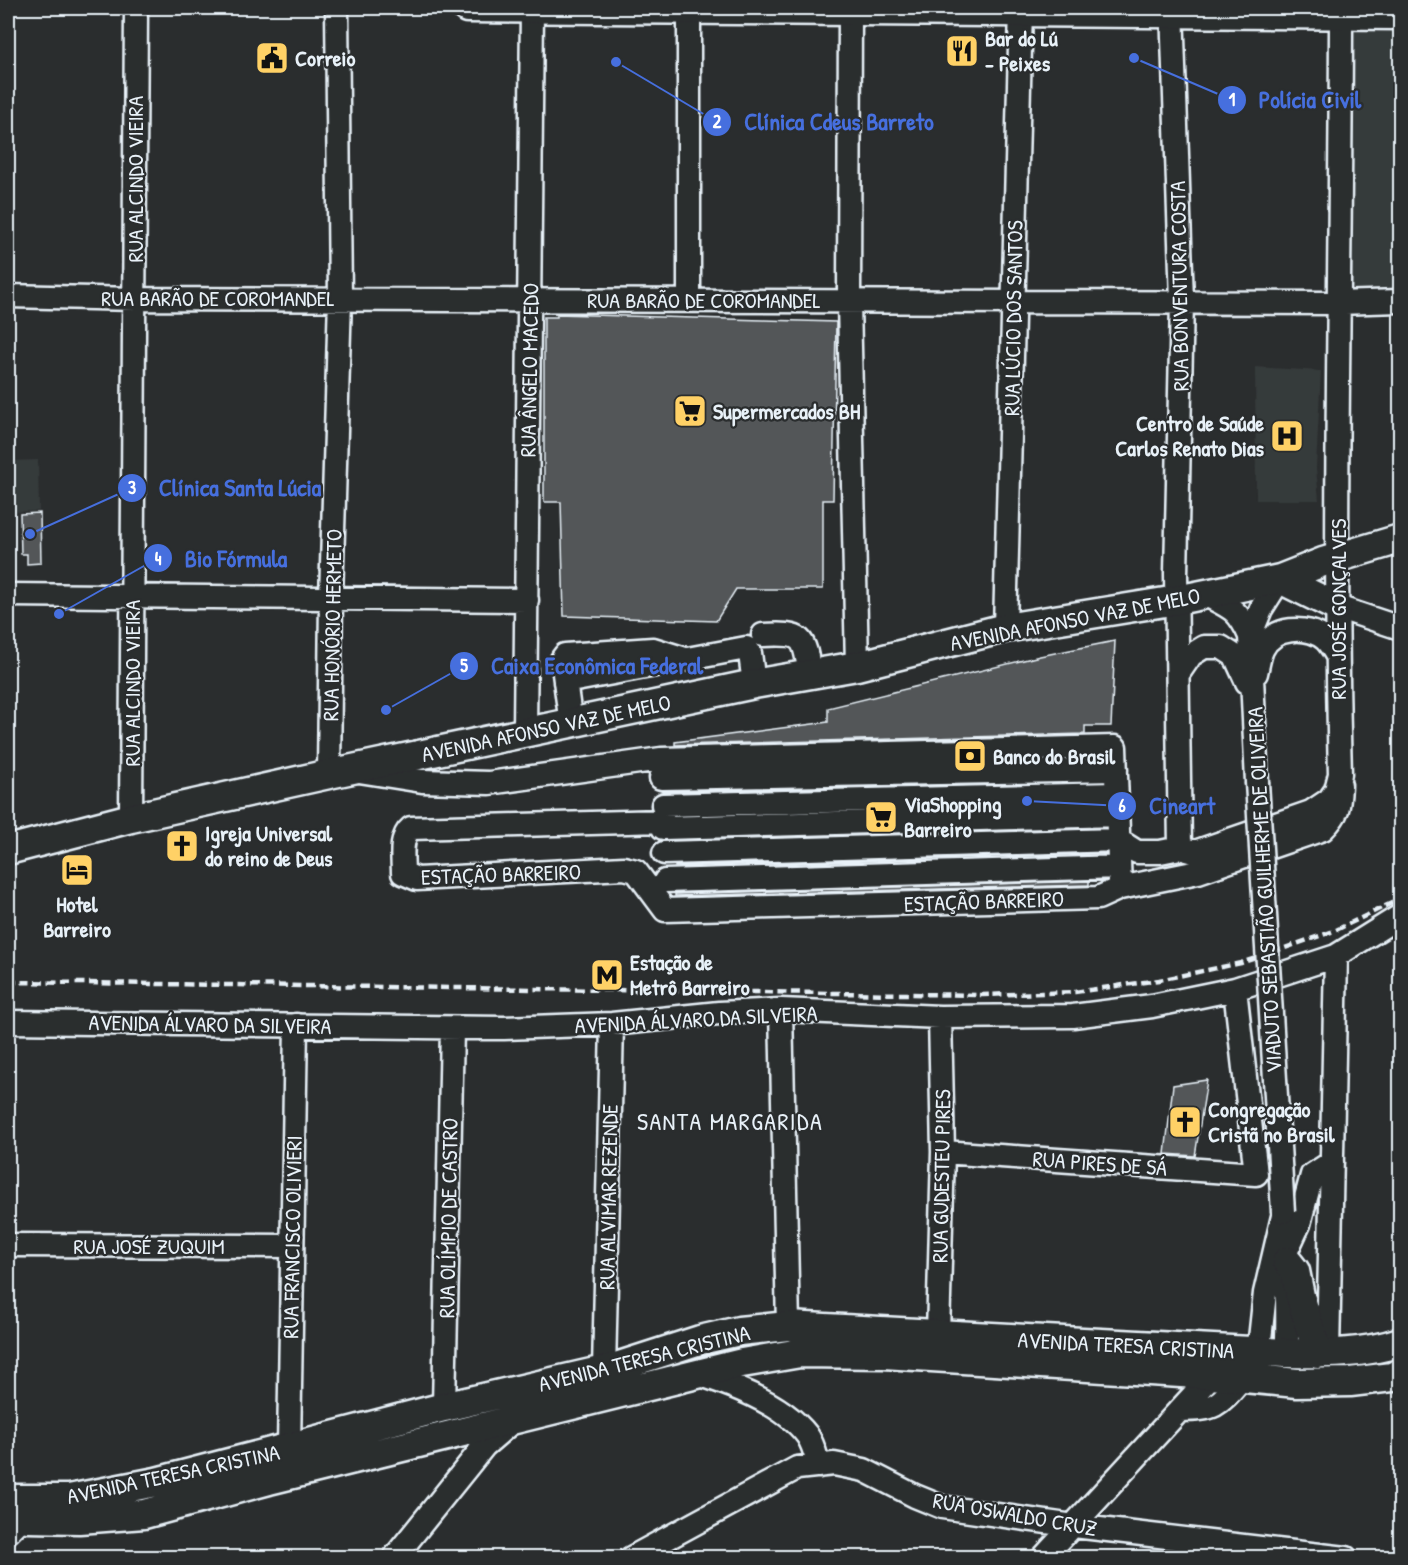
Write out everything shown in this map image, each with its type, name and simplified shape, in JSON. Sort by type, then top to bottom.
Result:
[{"type":"main road","points":[[467,8],[1341,11],[1401,15]]},
{"type":"main road","name":"AVENIDA AFONSO VAZ DE MELO","points":[[8,850],[131,818],[341,772],[754,684],[857,666],[1005,628],[1176,600],[1280,579],[1337,557],[1401,539]]},
{"type":"main road","points":[[1280,579],[1336,607]]},
{"type":"main road","points":[[1286,1257],[1294,1271],[1300,1296],[1323,1353]]},
{"type":"main road","name":"AVENIDA TERESA CRISTINA","points":[[11,1517],[69,1499],[156,1482],[444,1407],[604,1370],[700,1340],[739,1331],[788,1326],[938,1334],[1246,1365],[1297,1383],[1350,1382],[1392,1377],[1401,1373]]},
{"type":"main road","name":"AVENIDA TERESA CRISTINA","points":[[11,1517],[79,1519],[144,1514],[269,1480],[742,1363],[801,1353],[884,1354],[1212,1375],[1286,1353],[1323,1353],[1383,1348],[1401,1342]]},
{"type":"main road","points":[[1212,1375],[1227,1366],[1276,1364],[1286,1353]]},
{"type":"street","name":"RUA ALCINDO VIEIRA","points":[[131,818],[136,8]]},
{"type":"street","name":"RUA HONÓRIO HERMETO","points":[[337,8],[340,298],[331,598],[341,772]]},
{"type":"street","name":"RUA ÂNGELO MACEDO","points":[[525,733],[532,8]]},
{"type":"street","points":[[689,8],[689,300]]},
{"type":"street","points":[[850,9],[849,302],[857,666]]},
{"type":"street","name":"RUA LÚCIO DOS SANTOS","points":[[1005,628],[1021,9]]},
{"type":"street","name":"RUA BONVENTURA COSTA","points":[[1172,10],[1182,301],[1176,600]]},
{"type":"street","name":"RUA JOSÉ GONÇALVES","points":[[1180,848],[1195,852],[1311,812],[1329,800],[1336,790],[1340,774],[1336,607],[1341,11]]},
{"type":"street","name":"RUA BARÃO DE COROMANDEL","points":[[8,296],[135,299],[340,298],[849,302],[1337,303],[1401,301]]},
{"type":"street","name":"VIADUTO SEBASTIÃO GUILHERME DE OLIVEIRA","points":[[1280,579],[1261,609],[1250,636],[1251,691],[1286,1257],[1288,1331],[1286,1353]]},
{"type":"street","points":[[1204,594],[1231,608],[1241,617],[1250,636]]},
{"type":"street","points":[[8,595],[527,600]]},
{"type":"street","points":[[664,853],[1118,840],[1137,852],[1160,852],[1180,848],[1176,600]]},
{"type":"street","points":[[1336,607],[1401,628]]},
{"type":"street","points":[[1251,691],[1263,647],[1276,635],[1293,629],[1310,631],[1326,640],[1336,654]]},
{"type":"street","points":[[763,635],[785,634],[798,637],[805,644],[810,675]]},
{"type":"street","points":[[1178,674],[1191,655],[1204,648],[1221,647],[1235,656],[1251,691]]},
{"type":"street","points":[[571,724],[562,659],[565,655],[652,649],[671,653],[686,660],[747,648],[750,653],[754,684]]},
{"type":"street","points":[[341,772],[422,781],[489,783],[661,769],[1115,747],[1119,877]]},
{"type":"street","points":[[661,769],[665,909]]},
{"type":"street","name":"ESTAÇÃO BARREIRO","points":[[665,881],[1119,877],[1198,872],[1323,829],[1339,809],[1340,774]]},
{"type":"street","name":"ESTAÇÃO BARREIRO","points":[[1117,805],[411,828],[403,839],[403,873],[417,879],[624,868],[636,871],[665,909],[1098,898],[1119,877]]},
{"type":"street","name":"AVENIDA ÁLVARO DA SILVEIRA","points":[[8,1022],[452,1029],[612,1024],[718,1013],[781,1010],[940,1017],[1073,1016],[1152,1006],[1235,989],[1336,956],[1401,916]]},
{"type":"street","points":[[1323,1353],[1332,1162],[1336,956]]},
{"type":"street","name":"RUA PIRES DE SÁ","points":[[944,1152],[1256,1174],[1235,989]]},
{"type":"street","points":[[781,1010],[788,1326]]},
{"type":"street","name":"RUA GUDESTEU PIRES","points":[[938,1334],[944,1152],[940,1017]]},
{"type":"street","name":"RUA ALVIMAR REZENDE","points":[[604,1370],[612,1024]]},
{"type":"street","name":"RUA FRANCISCO OLIVIERI","points":[[289,1448],[296,1025]]},
{"type":"street","name":"RUA OLÍMPIO DE CASTRO","points":[[444,1407],[452,1029]]},
{"type":"street","points":[[1286,1257],[1299,1224],[1312,1175],[1332,1162]]},
{"type":"street","name":"VIADUTO SEBASTIÃO GUILHERME DE OLIVEIRA","points":[[1180,1410],[1201,1410],[1221,1403],[1260,1339],[1269,1275],[1283,1214]]},
{"type":"street","name":"RUA JOSÉ ZUQUIM","points":[[8,1245],[291,1246]]},
{"type":"street","points":[[632,1557],[808,1467],[808,1437],[791,1418],[752,1396],[698,1374]]},
{"type":"street","points":[[1043,1557],[1212,1375]]},
{"type":"street","points":[[394,1557],[484,1446],[515,1419]]},
{"type":"street","name":"RUA OSWALDO CRUZ","points":[[808,1467],[834,1464],[864,1470],[942,1507],[1074,1526],[1346,1557]]},
{"type":"shaded area","points":[[1352,27],[1400,28],[1400,290],[1343,291]]},
{"type":"shaded area","name":"Centro de Saúde Carlos Renato Dias","points":[[1255,367],[1321,371],[1316,468],[1319,500],[1256,500]]},
{"type":"shaded area","points":[[38,460],[39,511],[8,512],[8,461]]},
{"type":"building","name":"Supermercados BH","points":[[557,314],[836,322],[833,500],[823,500],[823,589],[736,589],[716,621],[564,616],[561,502],[544,502],[544,317],[557,317]]},
{"type":"building","points":[[40,513],[41,563],[27,564],[27,554],[21,554],[20,514]]},
{"type":"building","points":[[1115,641],[1111,726],[1085,726],[1085,734],[675,745],[675,742],[828,722],[828,708],[1040,656]]},
{"type":"building","points":[[1088,854],[675,867],[675,866]]},
{"type":"building","points":[[1089,881],[1089,885],[675,896],[675,894]]},
{"type":"building","name":"Congregação Cristã no Brasil","points":[[1207,1080],[1195,1156],[1165,1154],[1173,1085]]},
{"type":"railway","points":[[8,982],[982,995],[1075,992],[1159,980],[1241,963],[1334,931],[1400,899]]},
{"type":"place","name":"Bar do Lú - Peixes","points":[[962,51]]},
{"type":"place","name":"Correio","points":[[272,58]]},
{"type":"place","name":"Polícia Civil","points":[[1134,58]]},
{"type":"place","name":"Clínica Cdeus Barreto","points":[[616,62]]},
{"type":"place","name":"Supermercados BH","points":[[690,411]]},
{"type":"place","name":"Centro de Saúde Carlos Renato Dias","points":[[1287,436]]},
{"type":"place","name":"Clínica Santa Lúcia","points":[[30,534]]},
{"type":"place","name":"Bio Fórmula","points":[[59,614]]},
{"type":"place","name":"Caixa Econômica Federal","points":[[386,710]]},
{"type":"place","name":"Banco do Brasil","points":[[970,756]]},
{"type":"place","name":"Cineart","points":[[1027,801]]},
{"type":"place","name":"ViaShopping Barreiro","points":[[881,817]]},
{"type":"place","name":"Igreja Universal do reino de Deus","points":[[182,846]]},
{"type":"place","name":"Hotel Barreiro","points":[[77,870]]},
{"type":"place","name":"Estação de Metrô Barreiro","points":[[607,975]]},
{"type":"place","name":"Congregação Cristã no Brasil","points":[[1185,1122]]},
{"type":"district","name":"SANTA MARGARIDA","points":[[730,1121]]}]
